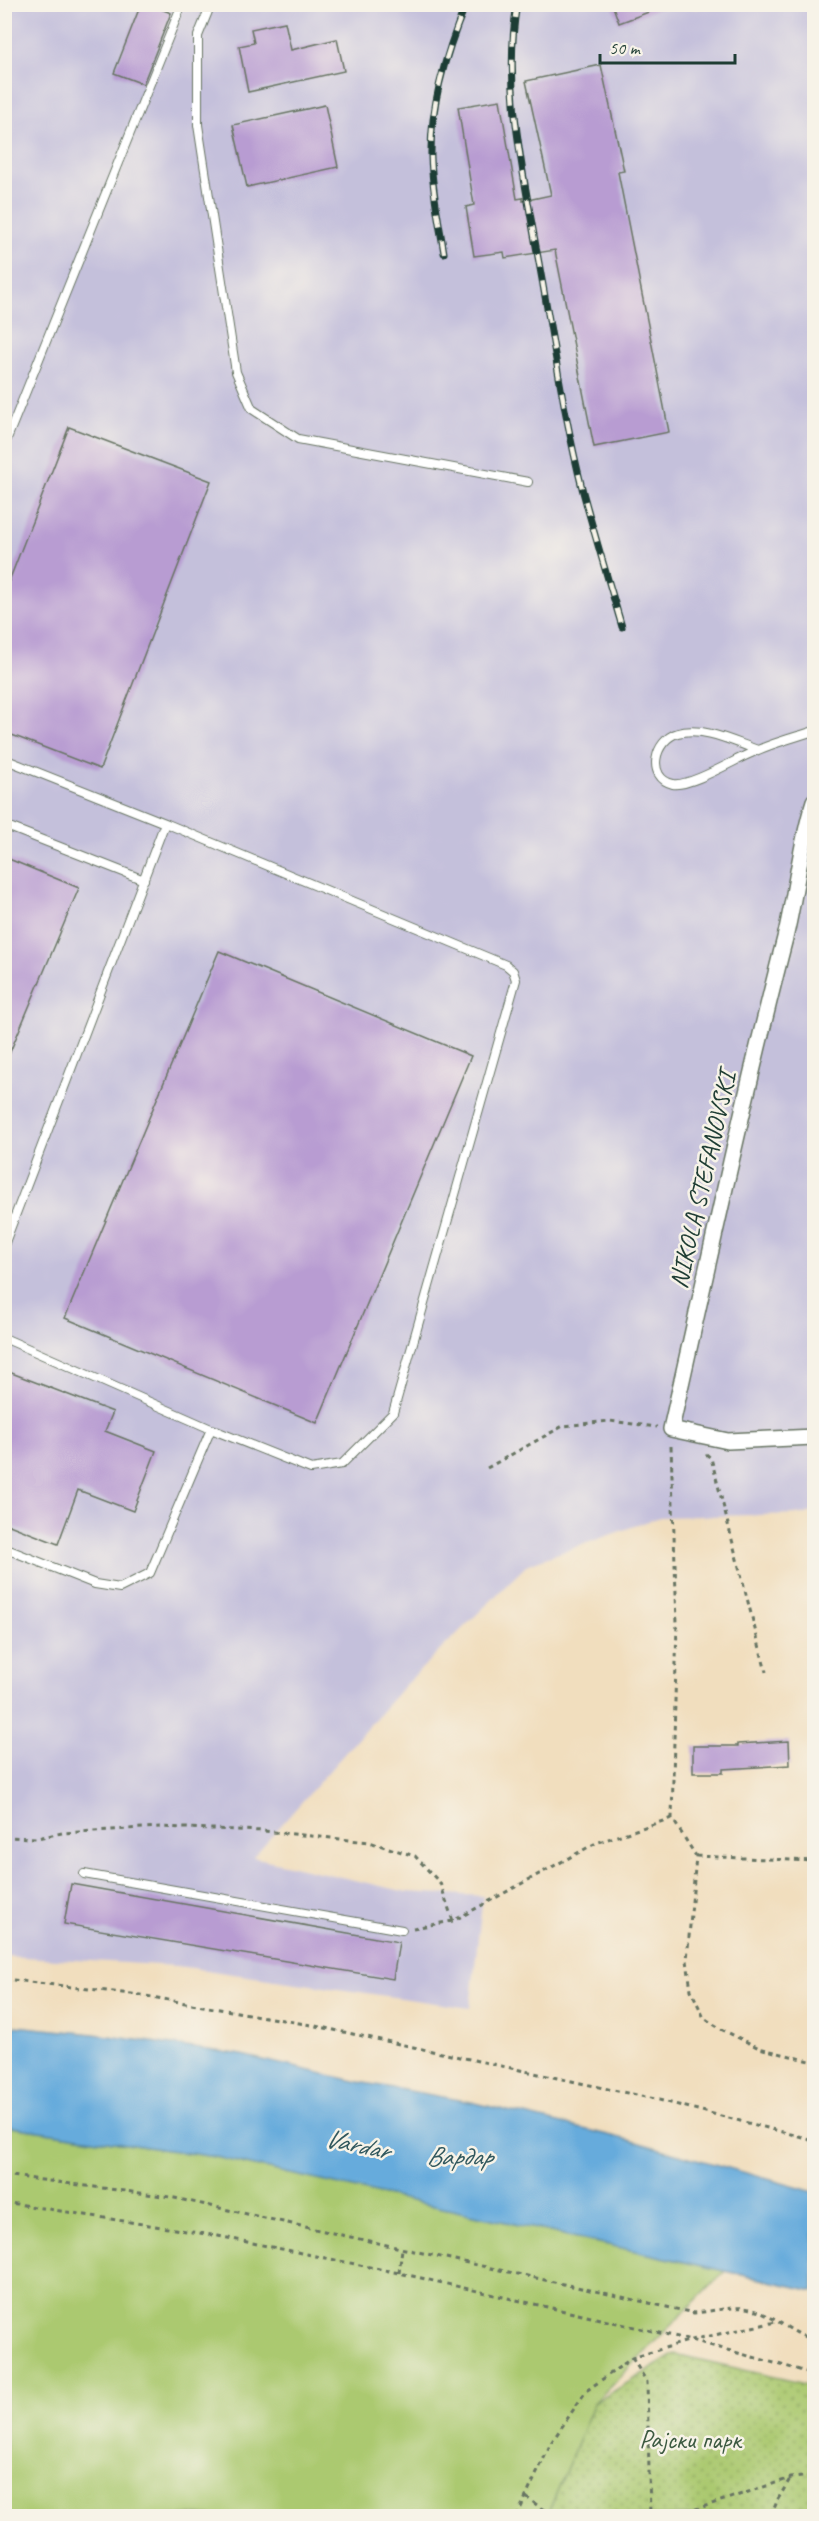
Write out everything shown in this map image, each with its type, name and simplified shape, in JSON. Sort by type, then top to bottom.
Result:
[{"type":"street","name":"NIKOLA STEFANOVSKI","points":[[671,1429],[749,1078],[793,907],[807,824],[814,801]]},
{"type":"street","points":[[671,1429],[728,1441],[814,1437]]},
{"type":"lane","points":[[4,446],[182,4]]},
{"type":"lane","points":[[211,4],[198,36],[198,125],[236,372],[252,409],[297,439],[528,482]]},
{"type":"lane","points":[[758,750],[695,731],[678,733],[664,739],[657,750],[657,767],[662,778],[672,784],[686,783],[758,750],[814,731]]},
{"type":"lane","points":[[4,759],[165,823],[506,965],[513,970],[516,980],[393,1413],[342,1464],[311,1469],[211,1429],[4,1338]]},
{"type":"lane","points":[[4,1245],[165,823]]},
{"type":"lane","points":[[4,825],[144,880]]},
{"type":"lane","points":[[4,1548],[95,1584],[120,1588],[150,1573],[211,1429]]},
{"type":"lane","points":[[84,1874],[402,1930]]},
{"type":"path","points":[[487,1468],[563,1426],[610,1421],[671,1429],[677,1623],[672,1818],[696,1856],[687,1960],[691,1990],[704,2018],[759,2048],[814,2062]]},
{"type":"path","points":[[703,1452],[711,1458],[766,1672]]},
{"type":"path","points":[[402,1930],[453,1921],[596,1843],[672,1818]]},
{"type":"path","points":[[4,1837],[36,1838],[62,1833],[160,1827],[264,1831],[369,1842],[415,1856],[440,1883],[453,1921]]},
{"type":"path","points":[[696,1856],[814,1861]]},
{"type":"path","points":[[4,1979],[140,1995],[311,2025],[655,2099],[814,2140]]},
{"type":"path","points":[[4,2175],[170,2197],[694,2313],[749,2308],[814,2340]]},
{"type":"path","points":[[4,2202],[218,2236],[399,2273],[691,2340],[814,2374]]},
{"type":"path","points":[[399,2273],[402,2249]]},
{"type":"path","points":[[517,2517],[551,2443],[586,2391],[632,2358],[691,2340],[778,2321]]},
{"type":"path","points":[[632,2358],[646,2382],[650,2517]]},
{"type":"path","points":[[678,2517],[681,2514],[791,2478],[814,2476]]},
{"type":"path","points":[[771,2517],[777,2499],[791,2478]]},
{"type":"path","points":[[526,2497],[552,2517]]},
{"type":"shaded area","points":[[692,4],[694,9],[714,4],[814,5],[814,1511],[806,1514],[660,1517],[528,1564],[405,1685],[253,1857],[407,1892],[483,1896],[470,2008],[177,1966],[5,1956],[5,5]]},
{"type":"green space","points":[[5,2126],[215,2157],[725,2271],[594,2403],[547,2516],[5,2516]]},
{"type":"green space","name":"Рајски парк","points":[[675,2354],[814,2386],[814,2516],[547,2516],[594,2403]]},
{"type":"water","name":"Вардар","points":[[5,2025],[94,2034],[237,2054],[359,2082],[471,2102],[629,2140],[814,2192],[814,2291],[215,2157],[5,2126]]},
{"type":"building","points":[[141,4],[148,4],[171,13],[143,84],[114,73]]},
{"type":"building","points":[[612,4],[665,4],[665,6],[619,23]]},
{"type":"building","points":[[285,22],[291,50],[337,39],[344,71],[248,92],[239,46],[254,43],[251,29]]},
{"type":"building","points":[[601,65],[624,171],[618,172],[669,432],[594,447],[555,250],[505,258],[504,252],[474,256],[466,207],[474,205],[458,107],[500,100],[517,199],[523,198],[523,201],[551,195],[526,81]]},
{"type":"building","points":[[325,105],[338,167],[247,187],[233,125]]},
{"type":"building","points":[[69,427],[211,481],[100,769],[4,732],[4,594]]},
{"type":"building","points":[[4,857],[79,888],[5,1064],[4,1064]]},
{"type":"building","points":[[219,951],[471,1056],[317,1423],[65,1318]]},
{"type":"building","points":[[9,1372],[113,1412],[105,1431],[156,1451],[133,1511],[78,1490],[58,1544],[4,1523],[4,1383]]},
{"type":"building","points":[[789,1741],[790,1765],[723,1769],[723,1773],[693,1773],[693,1746],[738,1746],[738,1744]]},
{"type":"building","points":[[71,1884],[399,1942],[393,1979],[64,1924]]},
{"type":"railway","points":[[444,253],[433,181],[431,137],[436,98],[452,41],[466,4]]},
{"type":"railway","points":[[517,4],[513,35],[513,98],[526,191],[576,462],[622,627]]},
{"type":"water label","name":"Vardar","points":[[357,2144]]}]
